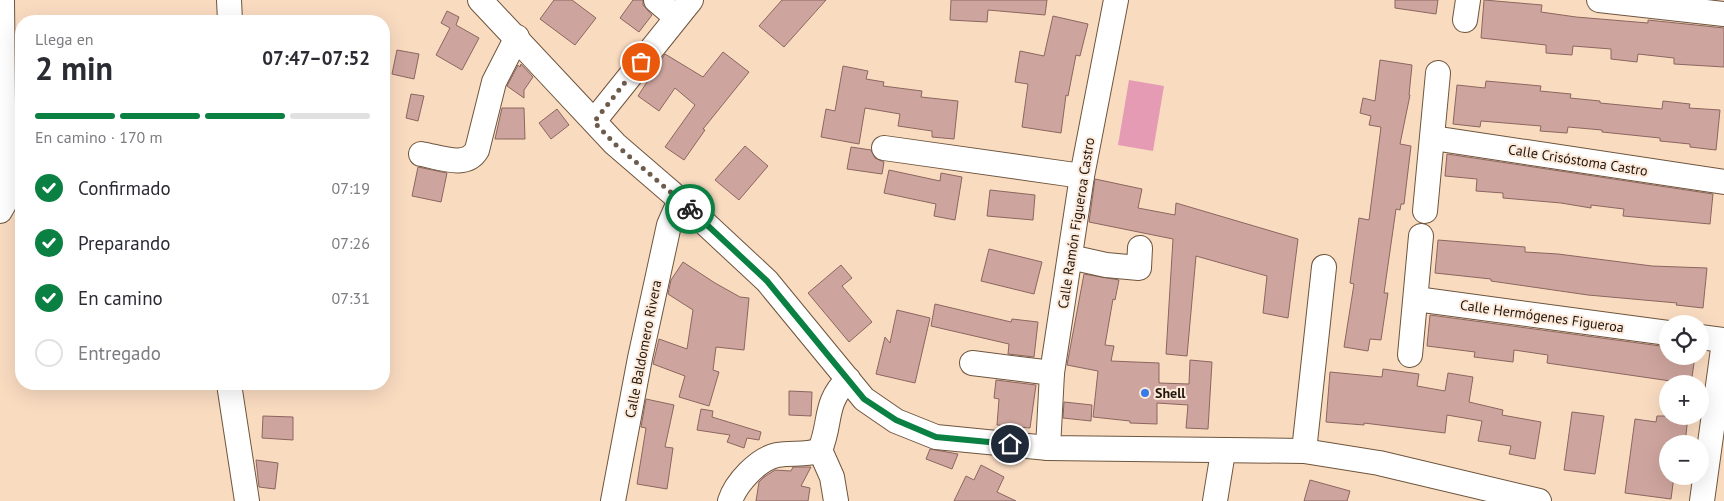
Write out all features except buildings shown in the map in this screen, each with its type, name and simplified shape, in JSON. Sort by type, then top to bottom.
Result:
[{"type":"street","points":[[0,211],[4,204],[2,0]]},
{"type":"street","points":[[229,0],[230,15]]},
{"type":"street","points":[[480,0],[517,37],[615,144],[680,200],[767,281],[864,399],[896,420],[936,437],[1048,448],[1223,452],[1304,451],[1379,463],[1539,501]]},
{"type":"street","points":[[594,122],[684,9],[656,0]]},
{"type":"street","name":"Calle Ramón Figueroa Castro","points":[[1048,448],[1052,373],[1082,176],[1116,0]]},
{"type":"street","points":[[1599,0],[1724,14]]},
{"type":"street","points":[[421,154],[465,162],[473,157],[477,150],[494,82],[517,37]]},
{"type":"street","points":[[1425,211],[1438,73]]},
{"type":"street","name":"Calle Crisóstoma Castro","points":[[1433,138],[1724,182]]},
{"type":"street","points":[[884,148],[1082,176]]},
{"type":"street","name":"Calle Baldomero Rivera","points":[[613,501],[667,234],[680,200]]},
{"type":"street","points":[[1410,355],[1421,236]]},
{"type":"street","points":[[1070,257],[1106,265],[1139,268],[1140,248]]},
{"type":"street","points":[[1304,451],[1324,267]]},
{"type":"street","name":"Calle Hermógenes Figueroa","points":[[1416,299],[1659,332]]},
{"type":"street","points":[[1702,501],[1720,400],[1724,341],[1709,338]]},
{"type":"street","points":[[972,363],[1052,373]]},
{"type":"street","points":[[730,501],[745,478],[759,463],[776,455],[810,454],[820,450],[825,439],[830,403],[836,391],[848,379]]},
{"type":"street","points":[[230,390],[247,501]]},
{"type":"street","points":[[820,450],[832,477],[836,501]]},
{"type":"street","points":[[1215,501],[1223,452]]},
{"type":"shaded area","points":[[1129,80],[1164,86],[1153,151],[1118,145]]},
{"type":"way so far","points":[[641,62],[594,122],[615,144],[690,209]]},
{"type":"place","name":"Shell","points":[[1145,393]]},
{"type":"route","points":[[690,209],[767,281],[864,399],[896,420],[936,437],[1010,444]]}]
